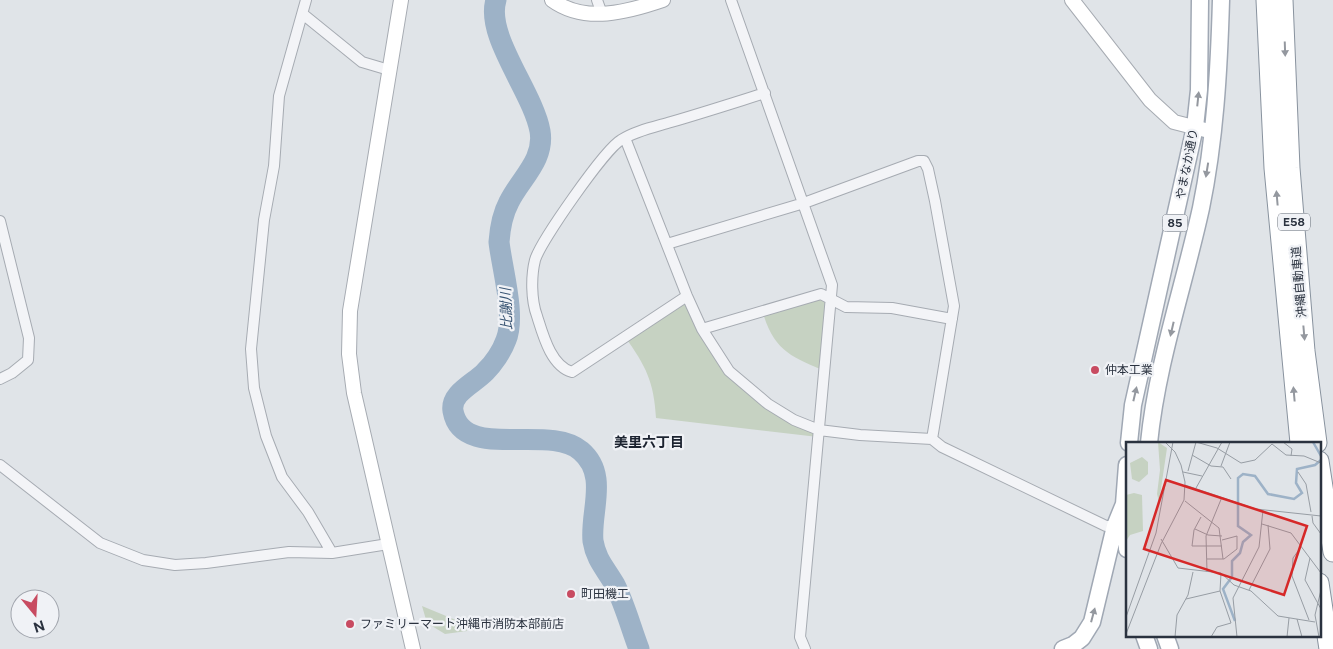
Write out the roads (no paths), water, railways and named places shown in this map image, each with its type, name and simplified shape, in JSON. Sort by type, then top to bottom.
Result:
[{"type":"highway","name":"沖縄自動車道","points":[[1266,0],[1274,168],[1300,442]]},
{"type":"highway","name":"沖縄自動車道","points":[[1283,0],[1290,168],[1305,351],[1317,442]]},
{"type":"highway","points":[[1320,468],[1333,552]]},
{"type":"highway","points":[[1320,590],[1329,649]]},
{"type":"main road","name":"やまなか通り","points":[[1129,442],[1132,405],[1195,127],[1199,90],[1200,0]]},
{"type":"main road","name":"やまなか通り","points":[[1149,442],[1159,382],[1201,207],[1218,86],[1221,0]]},
{"type":"main road","points":[[1126,478],[1124,504],[1126,534]]},
{"type":"main road","points":[[1063,649],[1073,646],[1082,638],[1092,622],[1115,526],[1124,504]]},
{"type":"main road","points":[[1144,636],[1149,649]]},
{"type":"main road","points":[[1165,636],[1170,649]]},
{"type":"street","points":[[306,0],[304,15],[279,96],[274,166],[264,220],[251,349],[254,388],[266,436],[282,476],[308,512],[332,553]]},
{"type":"street","points":[[401,0],[350,311],[348,334],[354,393],[413,649]]},
{"type":"street","points":[[552,0],[581,12],[602,14],[642,7],[663,0]]},
{"type":"street","points":[[597,0],[602,14]]},
{"type":"street","points":[[731,0],[832,285],[829,297],[800,637],[805,649]]},
{"type":"street","points":[[1072,0],[1150,100],[1174,122],[1213,132]]},
{"type":"street","points":[[304,15],[362,62],[389,70]]},
{"type":"street","points":[[687,296],[572,372],[565,370],[546,342],[535,312],[533,276],[535,259],[542,245],[598,165],[618,141],[765,93]]},
{"type":"street","points":[[625,138],[687,296],[702,329],[729,371],[750,390],[794,420],[818,430],[860,435],[932,439],[942,447],[1106,526],[1115,526]]},
{"type":"street","points":[[667,244],[804,203],[918,161],[924,161],[928,169],[954,306],[932,439]]},
{"type":"street","points":[[0,221],[29,338],[28,360],[12,373],[0,379]]},
{"type":"street","points":[[702,329],[821,294],[846,307],[892,308],[952,318]]},
{"type":"street","points":[[0,465],[100,543],[143,560],[175,565],[206,563],[289,552],[332,553],[388,544]]},
{"type":"waterway","name":"比謝川","points":[[496,0],[494,14],[497,30],[503,47],[536,116],[541,141],[535,160],[509,202],[501,227],[499,242],[510,318],[506,340],[500,353],[488,369],[455,399],[453,411],[460,426],[472,435],[489,439],[549,440],[567,443],[581,451],[589,461],[594,471],[596,482],[593,530],[594,548],[619,593],[639,649]]},
{"type":"place","name":"仲本工業","points":[[1095,370]]},
{"type":"place","name":"町田機工","points":[[571,594]]},
{"type":"place","name":"ファミリーマート沖縄市消防本部前店","points":[[350,624]]},
{"type":"district","name":"美里六丁目","points":[[649,442]]}]
